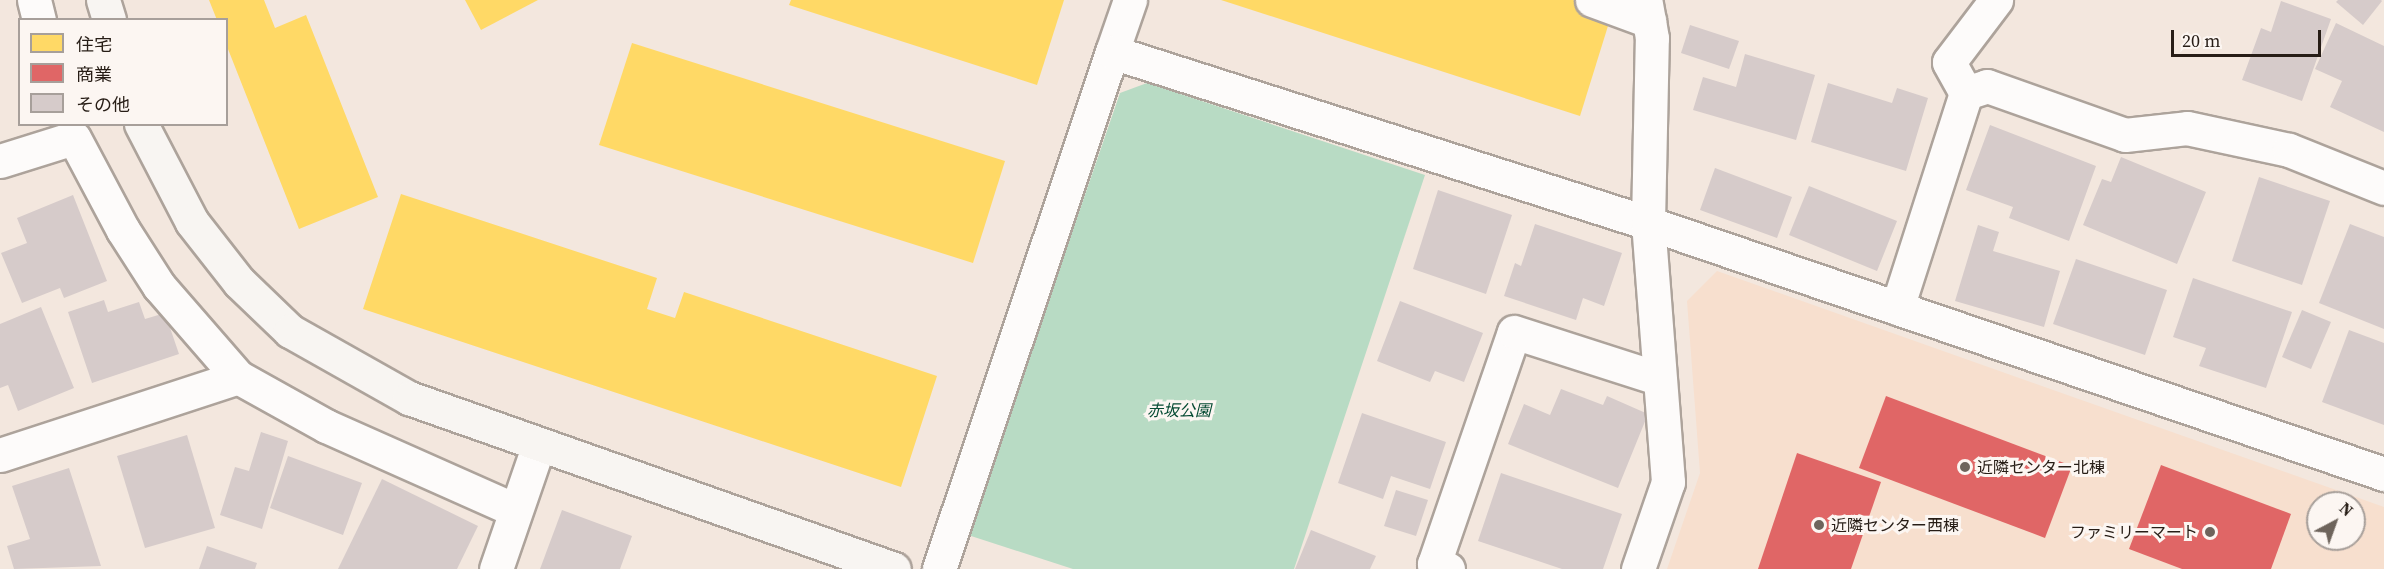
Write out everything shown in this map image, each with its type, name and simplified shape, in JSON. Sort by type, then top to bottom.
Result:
[{"type":"street","points":[[34,0],[38,18]]},
{"type":"street","points":[[103,0],[108,18]]},
{"type":"street","points":[[939,569],[1130,0]]},
{"type":"street","points":[[1592,0],[1647,10],[1652,38],[1648,223],[1658,378],[1668,482],[1638,569]]},
{"type":"street","points":[[1897,308],[1966,93],[1949,62],[1996,0]]},
{"type":"street","points":[[1112,52],[1648,223],[2384,474]]},
{"type":"street","points":[[1966,93],[1987,86],[2125,135],[2187,128],[2289,150],[2384,188]]},
{"type":"street","points":[[142,126],[192,222],[239,282],[290,331],[409,398],[894,569]]},
{"type":"street","points":[[0,161],[72,131],[123,230],[159,286],[238,377],[326,426],[515,510]]},
{"type":"street","points":[[1448,569],[1434,564],[1514,332],[1658,378]]},
{"type":"street","points":[[0,455],[238,377]]},
{"type":"street","points":[[496,569],[539,444]]},
{"type":"shaded area","points":[[1717,271],[2339,491],[2306,491],[2306,551],[2366,551],[2366,501],[2384,507],[2384,569],[1667,569],[1700,473],[1687,301]]},
{"type":"green space","name":"赤坂公園","points":[[1147,83],[1425,175],[1294,569],[1073,569],[968,535],[1120,93]]},
{"type":"building: 住宅","points":[[209,0],[264,0],[275,28],[306,15],[378,197],[299,229],[228,49],[228,18],[216,18]]},
{"type":"building: 住宅","points":[[465,0],[538,0],[481,30]]},
{"type":"building: 住宅","points":[[791,0],[1064,0],[1037,85],[789,5]]},
{"type":"building: 住宅","points":[[1221,0],[1573,0],[1612,13],[1580,116]]},
{"type":"building: 住宅","points":[[632,43],[1005,161],[973,263],[599,145]]},
{"type":"building: 住宅","points":[[401,194],[657,278],[647,309],[675,318],[684,292],[937,376],[901,487],[363,309]]},
{"type":"building: 商業","name":"近隣センター北棟","points":[[1886,396],[2072,466],[2045,538],[1859,468]]},
{"type":"building: 商業","name":"近隣センター西棟","points":[[1797,453],[1881,482],[1851,569],[1758,569]]},
{"type":"building: 商業","name":"ファミリーマート","points":[[2161,465],[2291,514],[2271,569],[2182,569],[2129,549]]},
{"type":"building: その他","points":[[2338,0],[2382,1],[2363,25],[2336,2]]},
{"type":"building: その他","points":[[2281,1],[2331,19],[2302,101],[2242,80],[2261,28],[2271,32]]},
{"type":"building: その他","points":[[2336,23],[2384,46],[2384,132],[2330,107],[2342,81],[2315,69]]},
{"type":"building: その他","points":[[1690,25],[1739,41],[1729,69],[1681,53]]},
{"type":"building: その他","points":[[1745,54],[1815,75],[1796,140],[1693,110],[1703,77],[1736,87]]},
{"type":"building: その他","points":[[1828,83],[1892,103],[1897,88],[1928,98],[1906,171],[1811,142]]},
{"type":"building: その他","points":[[1990,125],[2096,166],[2069,241],[2009,218],[2013,207],[1966,190]]},
{"type":"building: その他","points":[[2121,157],[2206,192],[2177,264],[2083,225],[2102,179],[2111,182]]},
{"type":"building: その他","points":[[1715,168],[1792,197],[1777,238],[1700,210]]},
{"type":"building: その他","points":[[2259,177],[2330,201],[2302,285],[2232,261]]},
{"type":"building: その他","points":[[1809,186],[1897,221],[1877,271],[1789,235]]},
{"type":"building: その他","points":[[1438,190],[1512,215],[1486,294],[1413,269]]},
{"type":"building: その他","points":[[73,195],[107,281],[64,298],[60,288],[22,303],[1,253],[27,243],[17,218]]},
{"type":"building: その他","points":[[1535,224],[1622,253],[1604,306],[1583,298],[1576,320],[1504,296],[1515,263],[1521,266]]},
{"type":"building: その他","points":[[2350,224],[2384,237],[2384,329],[2319,303]]},
{"type":"building: その他","points":[[1978,225],[1999,232],[1993,251],[2060,271],[2044,327],[1955,301]]},
{"type":"building: その他","points":[[2076,259],[2167,290],[2145,355],[2053,324]]},
{"type":"building: その他","points":[[2193,278],[2292,312],[2266,388],[2199,366],[2206,348],[2173,337]]},
{"type":"building: その他","points":[[104,300],[108,312],[139,302],[145,319],[165,313],[179,354],[92,383],[68,312]]},
{"type":"building: その他","points":[[1400,301],[1483,333],[1464,382],[1435,371],[1430,382],[1377,361]]},
{"type":"building: その他","points":[[41,307],[74,388],[18,411],[8,385],[0,388],[0,324]]},
{"type":"building: その他","points":[[2302,310],[2331,322],[2311,369],[2282,357]]},
{"type":"building: その他","points":[[2349,330],[2384,343],[2384,425],[2322,402]]},
{"type":"building: その他","points":[[1561,389],[1603,405],[1607,396],[1648,414],[1618,488],[1508,444],[1524,404],[1550,415]]},
{"type":"building: その他","points":[[1362,413],[1446,442],[1430,489],[1391,476],[1383,499],[1338,483]]},
{"type":"building: その他","points":[[261,432],[288,441],[262,529],[220,515],[235,467],[249,471]]},
{"type":"building: その他","points":[[187,435],[215,528],[145,548],[117,456]]},
{"type":"building: その他","points":[[288,456],[362,483],[343,535],[270,508]]},
{"type":"building: その他","points":[[69,468],[101,566],[14,569],[7,546],[30,539],[12,486]]},
{"type":"building: その他","points":[[1501,473],[1622,514],[1603,569],[1562,569],[1478,541]]},
{"type":"building: その他","points":[[382,479],[478,526],[457,569],[338,569]]},
{"type":"building: その他","points":[[1396,490],[1428,500],[1416,536],[1384,526]]},
{"type":"building: その他","points":[[562,510],[632,536],[620,569],[540,569]]},
{"type":"building: その他","points":[[1311,530],[1376,556],[1370,569],[1295,569]]},
{"type":"building: その他","points":[[207,546],[257,563],[255,569],[199,569]]},
{"type":"place","name":"近隣センター北棟","points":[[1965,467]]},
{"type":"place","name":"近隣センター西棟","points":[[1819,525]]},
{"type":"place","name":"ファミリーマート","points":[[2210,532]]}]
